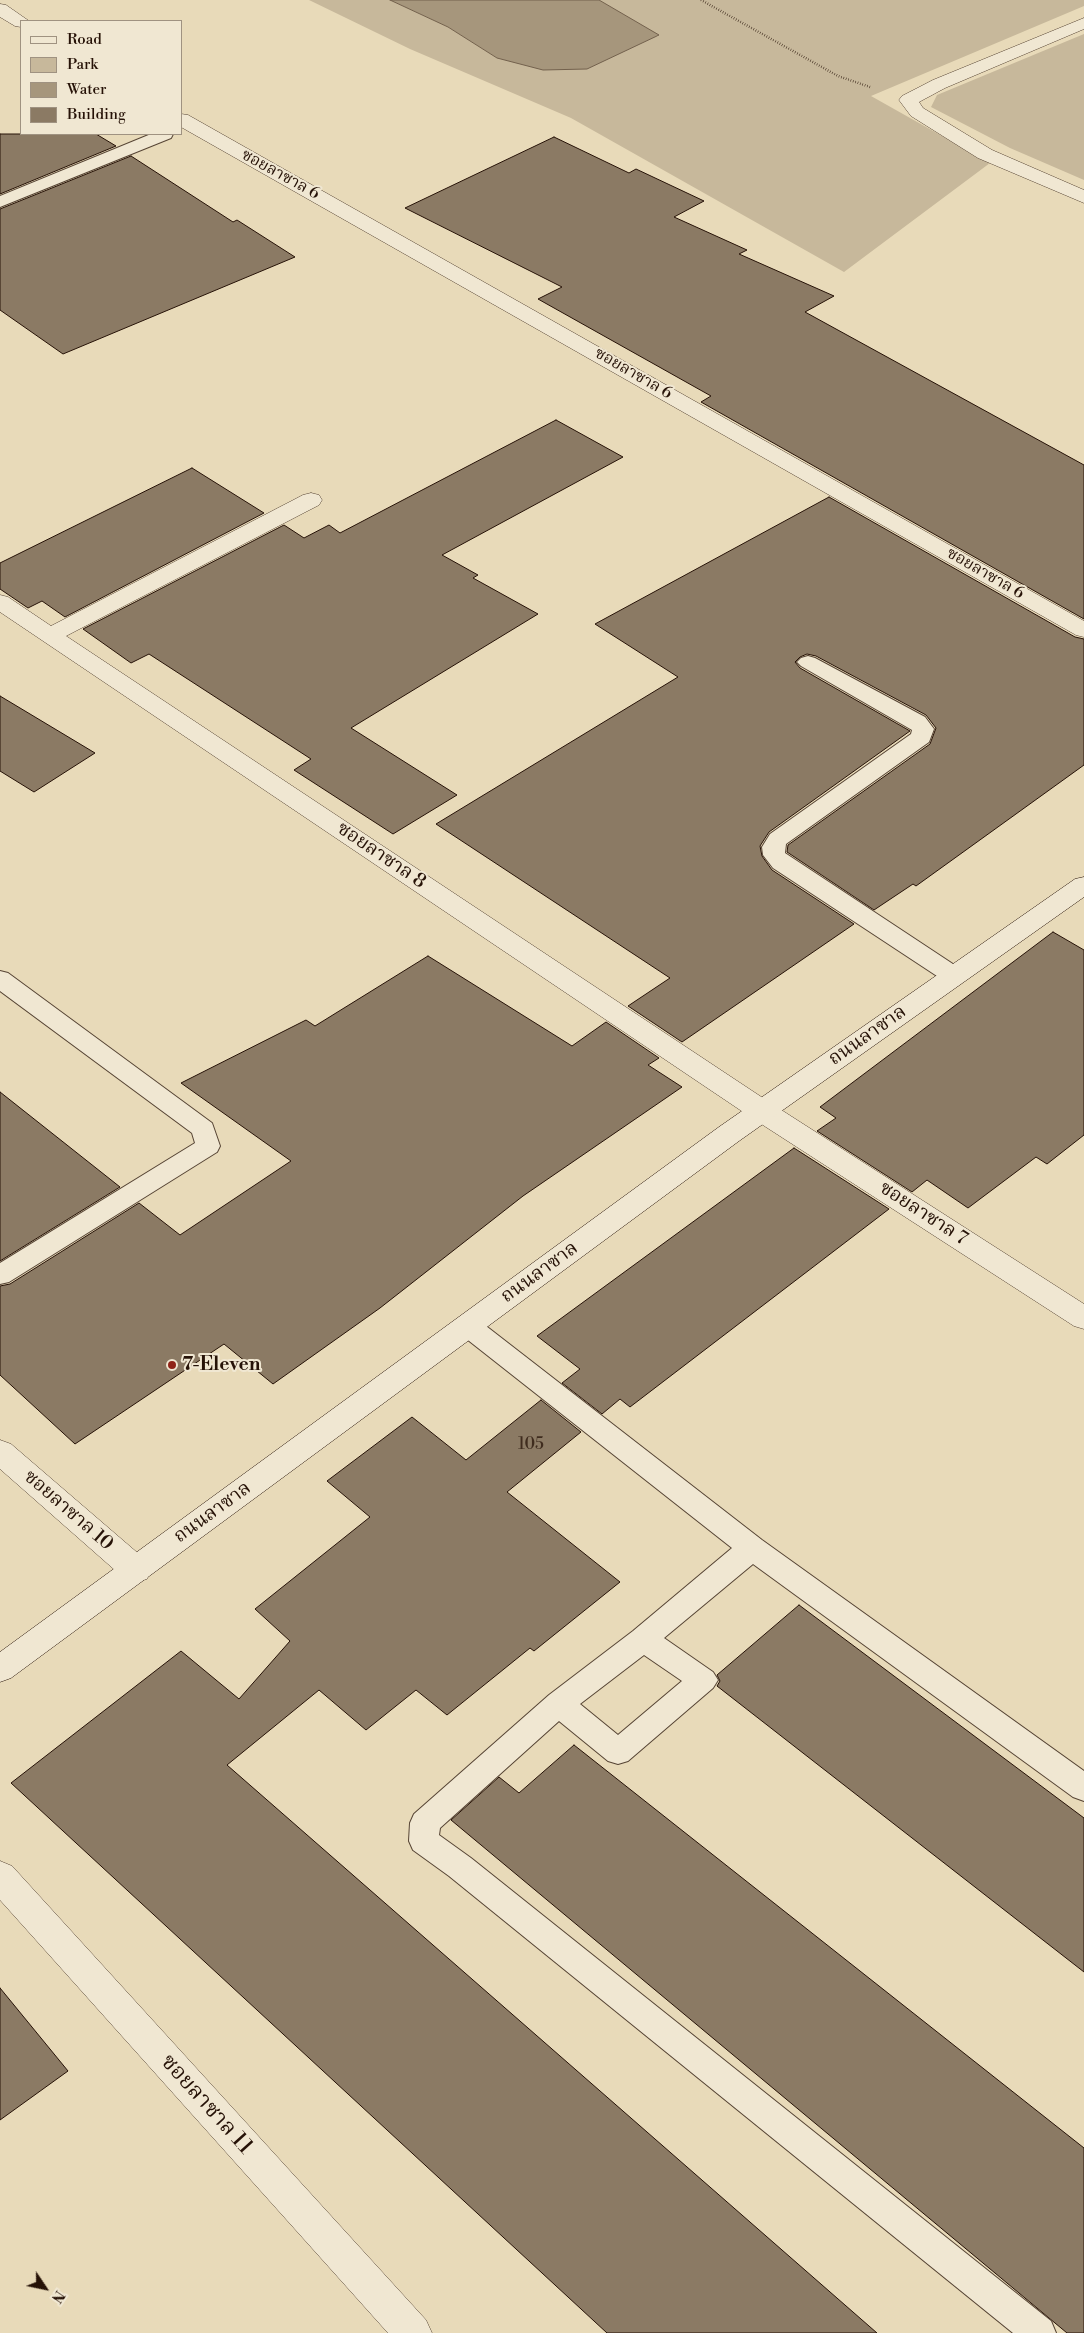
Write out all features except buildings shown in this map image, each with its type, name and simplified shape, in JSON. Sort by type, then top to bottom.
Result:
[{"type":"street","points":[[0,9],[20,21]]},
{"type":"street","points":[[1084,23],[939,84],[908,100],[916,112],[985,154],[1084,197]]},
{"type":"street","name":"ซอยลาซาล 6","points":[[184,123],[1084,630]]},
{"type":"street","points":[[50,635],[311,500]]},
{"type":"street","name":"ซอยลาซาล 8","points":[[0,602],[762,1111]]},
{"type":"street","name":"ถนนลาซาล","points":[[0,1669],[762,1111],[1084,885]]},
{"type":"street","name":"ซอยลาซาล 7","points":[[762,1111],[1084,1318]]},
{"type":"street","name":"ซอยลาซาล 10","points":[[0,1452],[136,1570]]},
{"type":"street","name":"ซอยลาซาล 11","points":[[0,1876],[413,2333]]},
{"type":"lane","points":[[0,202],[163,135]]},
{"type":"lane","points":[[808,662],[917,722],[923,729],[921,737],[778,839],[773,847],[774,855],[781,863],[954,976]]},
{"type":"lane","points":[[0,980],[203,1129],[208,1146],[0,1275]]},
{"type":"lane","points":[[468,1326],[752,1548],[1084,1788]]},
{"type":"lane","points":[[752,1548],[643,1639],[559,1704],[425,1823],[424,1841],[460,1867],[1039,2333]]},
{"type":"lane","points":[[559,1704],[618,1752],[703,1680],[643,1639]]},
{"type":"path","points":[[701,0],[838,76],[908,100]]},
{"type":"green space","points":[[309,0],[390,0],[448,27],[497,58],[659,36],[599,0],[1084,0],[1084,6],[871,96],[990,163],[844,272],[571,118],[410,49]]},
{"type":"green space","points":[[1084,34],[1084,180],[1010,148],[931,107],[937,95]]},
{"type":"water","points":[[390,0],[599,0],[659,35],[587,69],[543,70],[497,58],[448,27]]},
{"type":"place","name":"7-Eleven","points":[[172,1365]]}]
